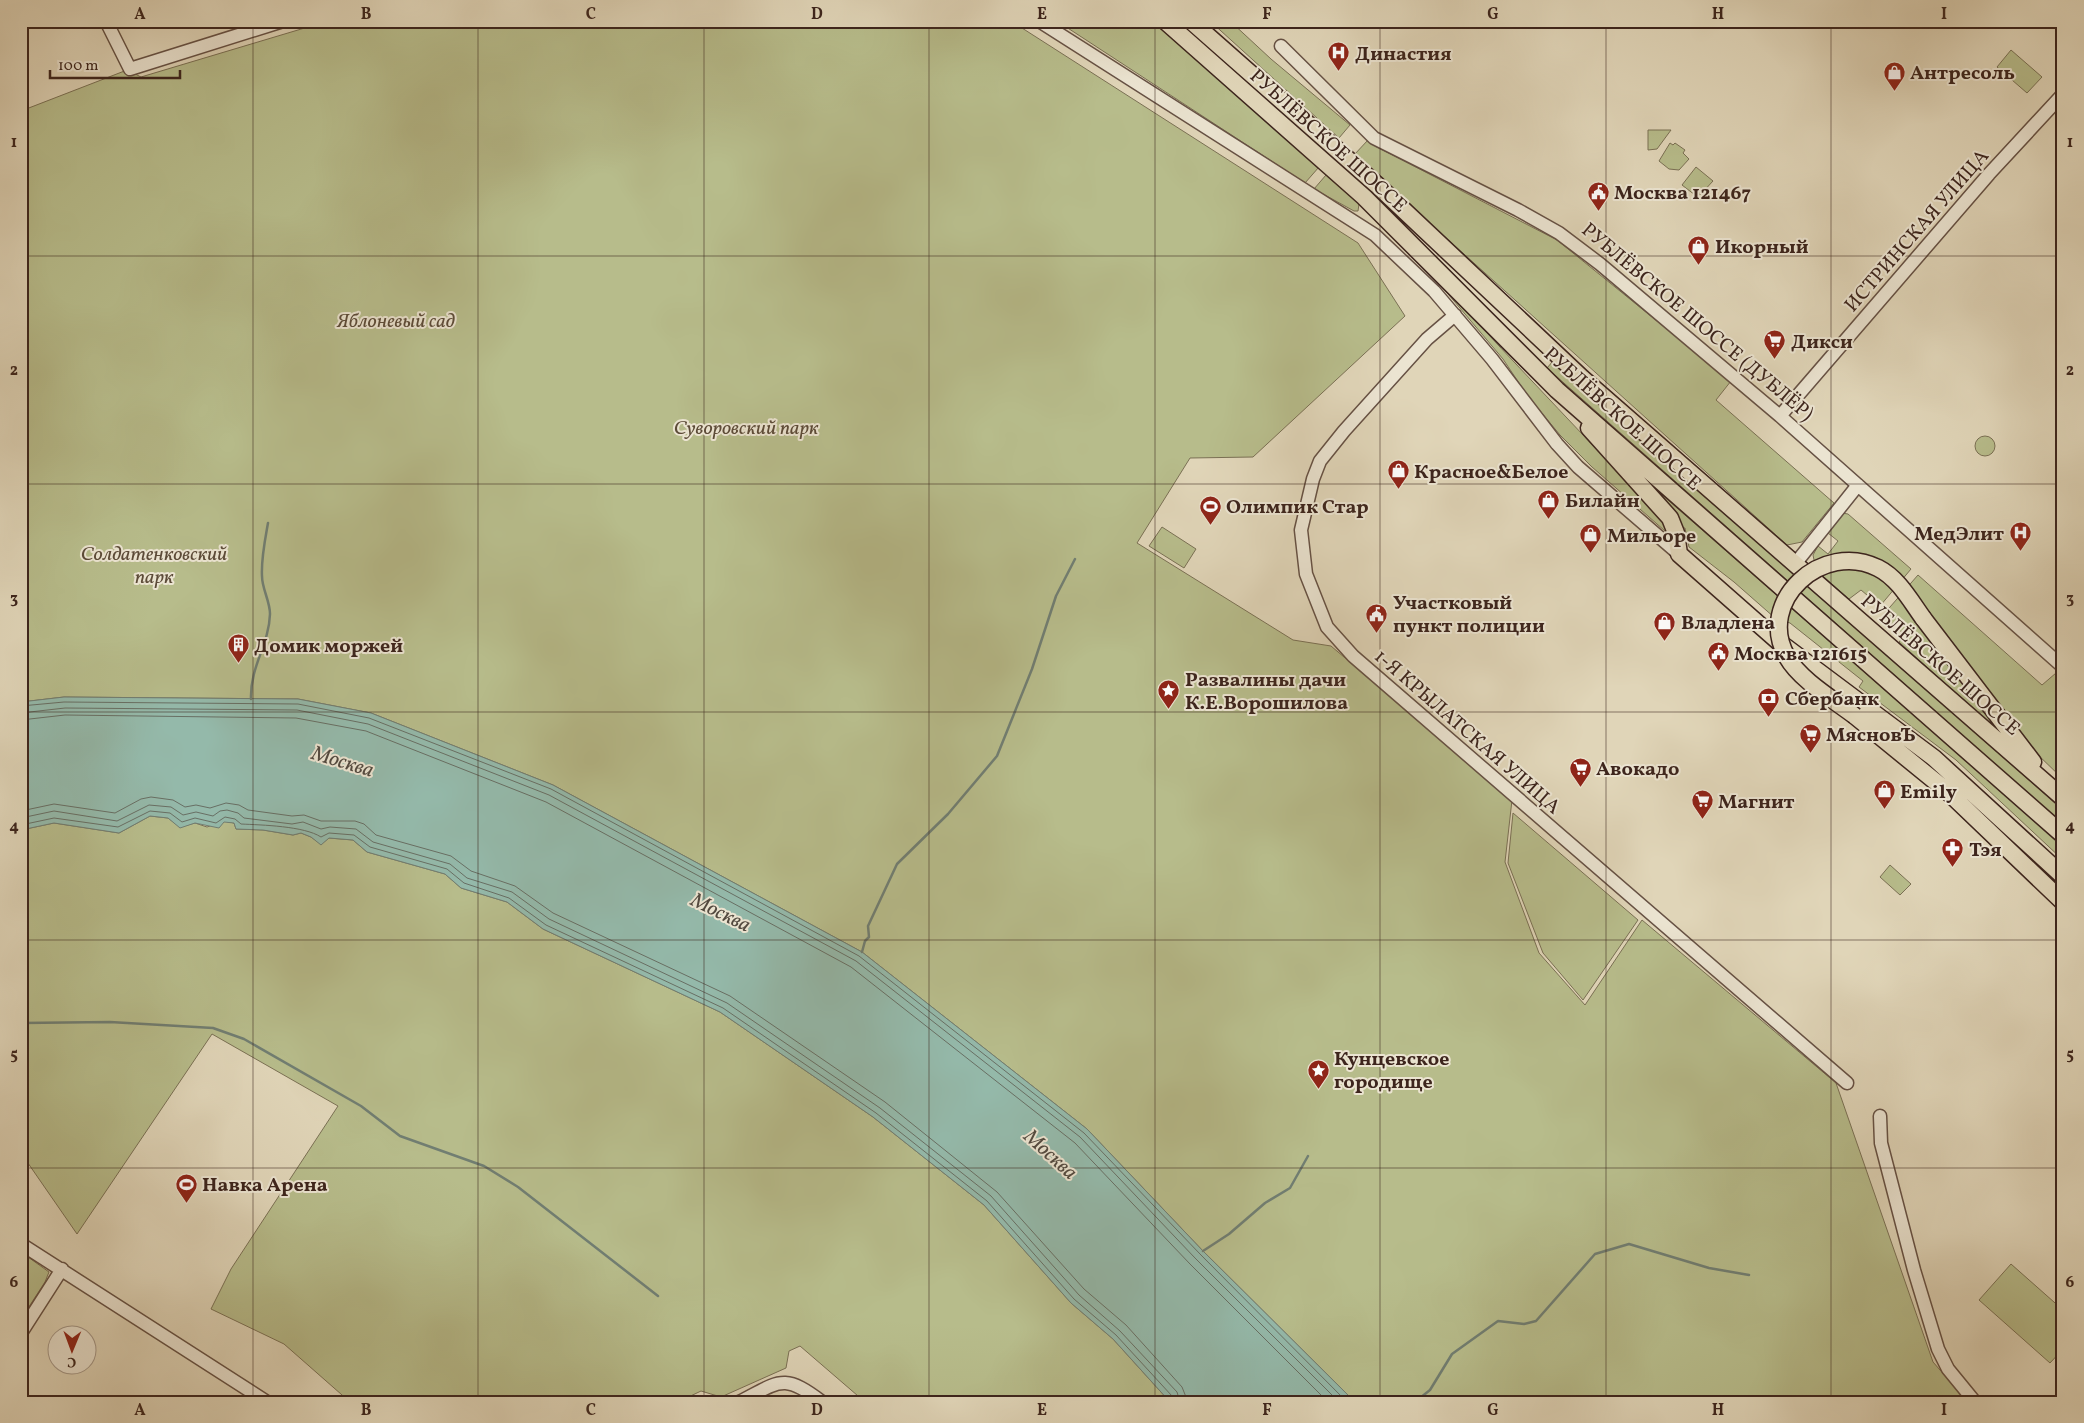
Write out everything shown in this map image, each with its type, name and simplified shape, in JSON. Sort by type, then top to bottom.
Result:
[{"type":"main road","name":"РУБЛЁВСКОЕ ШОССЕ","points":[[1165,21],[1364,197],[1557,390],[2063,835]]},
{"type":"main road","name":"РУБЛЁВСКОЕ ШОССЕ","points":[[1191,21],[1377,185],[1582,378],[2061,796]]},
{"type":"main road","points":[[1557,390],[1606,449],[1670,518],[1676,533],[1678,554],[1779,642],[1947,768],[2063,876]]},
{"type":"main road","points":[[2061,796],[1901,587],[1890,576],[1878,568],[1852,561],[1832,562],[1803,578],[1790,593],[1780,614],[1782,643],[1787,658],[1800,672],[1947,791],[2002,841],[2063,902]]},
{"type":"street","points":[[106,21],[130,69],[283,21]]},
{"type":"street","points":[[1038,21],[1375,235],[1413,269],[1456,315],[1492,359],[1538,421],[1578,467],[1678,554]]},
{"type":"street","name":"РУБЛЁВСКОЕ ШОССЕ (ДУБЛЁР)","points":[[1281,46],[1374,138],[1559,233],[1600,264],[1780,416],[2063,667]]},
{"type":"street","name":"ИСТРИНСКАЯ УЛИЦА","points":[[1780,416],[1989,174],[2063,94]]},
{"type":"street","name":"1-Я КРЫЛАТСКАЯ УЛИЦА","points":[[1456,315],[1427,339],[1320,461],[1301,530],[1306,574],[1326,627],[1353,656],[1847,1083]]},
{"type":"street","points":[[1795,564],[1858,485]]},
{"type":"street","points":[[1880,1116],[1881,1143],[1933,1334],[1948,1369],[1975,1402]]},
{"type":"street","points":[[21,1244],[266,1402]]},
{"type":"street","points":[[21,1333],[62,1270]]},
{"type":"street","points":[[739,1402],[777,1383],[794,1383],[822,1402]]},
{"type":"green space","name":"Суворовский парк","points":[[328,21],[1011,21],[1358,243],[1405,316],[1253,457],[1190,458],[1137,543],[1293,640],[1331,646],[1512,800],[1505,862],[1539,953],[1585,1005],[1642,920],[1836,1083],[1933,1362],[1968,1402],[1355,1402],[1203,1251],[1087,1129],[862,952],[553,785],[371,713],[298,699],[64,697],[21,702],[21,111],[127,70],[141,77]]},
{"type":"green space","points":[[1057,21],[1155,21],[1319,167],[1305,183]]},
{"type":"green space","points":[[1210,21],[1230,21],[1271,59],[1350,125],[1339,138]]},
{"type":"green space","points":[[2011,50],[2042,77],[2027,93],[1997,67]]},
{"type":"green space","points":[[1648,130],[1671,130],[1657,149],[1648,150]]},
{"type":"green space","points":[[1368,140],[1375,146],[1557,240],[1731,381],[1716,400],[1834,503],[1802,542],[1787,545],[1354,155]]},
{"type":"green space","points":[[1670,143],[1673,145],[1675,143],[1685,150],[1683,153],[1689,159],[1679,170],[1669,169],[1659,161]]},
{"type":"green space","points":[[1696,167],[1713,181],[1701,194],[1695,195],[1682,185]]},
{"type":"green space","points":[[1326,175],[1359,204],[1358,211],[1354,211],[1314,189]]},
{"type":"green space","points":[[1443,288],[1446,288],[1670,529],[1665,531],[1592,467],[1560,435],[1527,395],[1503,359]]},
{"type":"green space","points":[[1553,361],[2063,810],[2063,824],[1547,368]]},
{"type":"green space","points":[[1985,436],[1992,439],[1995,446],[1992,453],[1985,456],[1978,453],[1975,446],[1978,439]]},
{"type":"green space","points":[[1621,459],[2063,846],[2063,860],[1956,760],[1859,687],[1863,681],[1790,623],[1775,618],[1734,582],[1689,547],[1685,528],[1681,528]]},
{"type":"green space","points":[[1842,513],[1848,514],[1911,569],[1880,606],[1861,590],[1849,599],[1816,570],[1813,555],[1818,546],[1828,554],[1838,541],[1828,533]]},
{"type":"green space","points":[[1162,527],[1196,549],[1184,568],[1149,546]]},
{"type":"green space","points":[[1918,575],[2042,685],[2063,667],[2063,779],[2035,752],[2006,738],[1899,642],[1905,635],[1883,615]]},
{"type":"green space","points":[[1513,813],[1638,920],[1583,1000],[1543,953],[1508,863]]},
{"type":"green space","points":[[150,816],[168,818],[180,827],[195,823],[207,827],[224,821],[234,823],[236,829],[263,830],[293,835],[301,833],[321,844],[329,838],[353,840],[367,852],[445,874],[461,888],[507,902],[543,929],[720,1012],[873,1117],[984,1205],[1071,1303],[1113,1339],[1170,1402],[865,1402],[800,1346],[789,1351],[786,1368],[721,1397],[701,1391],[678,1402],[350,1402],[284,1344],[211,1309],[231,1269],[338,1106],[212,1034],[77,1234],[21,1153],[21,830],[54,823],[119,833]]},
{"type":"green space","points":[[1890,865],[1911,884],[1900,895],[1880,877]]},
{"type":"green space","points":[[21,1252],[49,1272],[45,1282],[21,1319]]},
{"type":"green space","points":[[2011,1264],[2063,1310],[2063,1349],[2050,1363],[1979,1300]]},
{"type":"water","name":"Москва","points":[[64,697],[298,699],[371,713],[553,785],[862,952],[1087,1129],[1203,1251],[1355,1402],[1170,1402],[1113,1339],[1071,1303],[984,1205],[873,1117],[720,1012],[543,929],[507,902],[461,888],[445,874],[367,852],[353,840],[329,838],[321,845],[311,837],[301,833],[293,835],[263,830],[236,829],[234,823],[224,822],[219,828],[195,823],[180,828],[168,818],[150,816],[119,833],[54,823],[21,830],[21,702]]},
{"type":"waterway","points":[[251,699],[253,676],[269,625],[269,604],[262,581],[268,523]]},
{"type":"waterway","points":[[862,952],[865,941],[869,937],[868,926],[897,864],[948,814],[997,756],[1032,669],[1056,596],[1075,559]]},
{"type":"waterway","points":[[21,1023],[110,1022],[213,1028],[244,1039],[361,1106],[400,1136],[484,1166],[518,1187],[658,1296]]},
{"type":"waterway","points":[[1203,1251],[1229,1234],[1265,1203],[1290,1188],[1308,1156]]},
{"type":"waterway","points":[[1415,1402],[1430,1390],[1452,1354],[1498,1321],[1524,1324],[1536,1321],[1595,1254],[1629,1244],[1709,1268],[1749,1275]]},
{"type":"place","name":"Династия","points":[[1339,72]]},
{"type":"place","name":"Антресоль","points":[[1894,91]]},
{"type":"place","name":"Москва 121467","points":[[1598,211]]},
{"type":"place","name":"Икорный","points":[[1699,265]]},
{"type":"place","name":"Дикси","points":[[1775,360]]},
{"type":"place","name":"Красное&Белое","points":[[1398,490]]},
{"type":"place","name":"Билайн","points":[[1549,519]]},
{"type":"place","name":"Олимпик Стар","points":[[1210,525]]},
{"type":"place","name":"МедЭлит","points":[[2020,552]]},
{"type":"place","name":"Мильоре","points":[[1591,554]]},
{"type":"place","name":"Участковый пункт полиции","points":[[1377,633]]},
{"type":"place","name":"Владлена","points":[[1665,641]]},
{"type":"place","name":"Домик моржей","points":[[238,664]]},
{"type":"place","name":"Москва 121615","points":[[1718,672]]},
{"type":"place","name":"Развалины дачи К.Е.Ворошилова","points":[[1169,710]]},
{"type":"place","name":"Сбербанк","points":[[1769,717]]},
{"type":"place","name":"МясновЪ","points":[[1810,753]]},
{"type":"place","name":"Авокадо","points":[[1580,787]]},
{"type":"place","name":"Emily","points":[[1884,810]]},
{"type":"place","name":"Магнит","points":[[1702,820]]},
{"type":"place","name":"Тэя","points":[[1953,868]]},
{"type":"place","name":"Кунцевское городище","points":[[1318,1089]]},
{"type":"place","name":"Навка Арена","points":[[186,1203]]},
{"type":"park label","name":"Яблоневый сад","points":[[396,320]]},
{"type":"park label","name":"Солдатенковский парк","points":[[154,564]]}]
